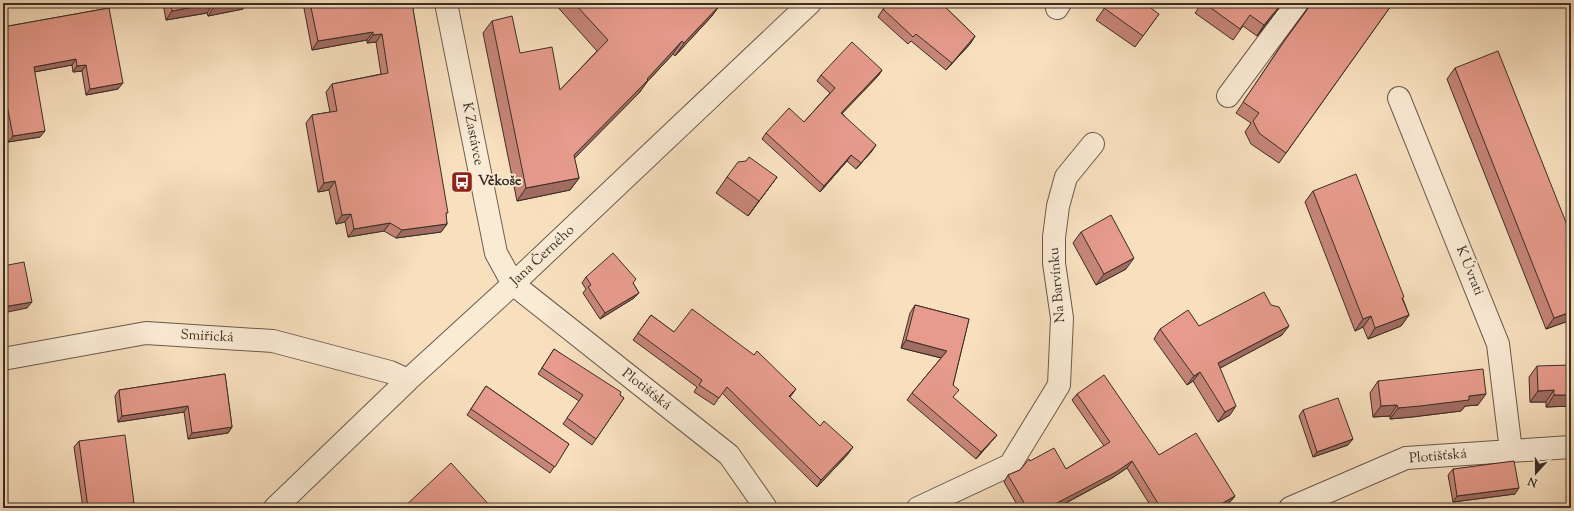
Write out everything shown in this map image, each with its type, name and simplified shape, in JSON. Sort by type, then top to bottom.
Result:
[{"type":"street","name":"K Zastávce","points":[[446,3],[496,253],[513,284]]},
{"type":"street","name":"Jana Černého","points":[[275,508],[408,380],[513,284],[810,3]]},
{"type":"street","points":[[1228,96],[1297,3]]},
{"type":"street","name":"K Úvrati","points":[[1399,98],[1498,344],[1511,451]]},
{"type":"street","name":"Na Barvínku","points":[[918,508],[1010,465],[1059,385],[1062,318],[1054,263],[1054,237],[1058,206],[1066,177],[1093,144]]},
{"type":"street","name":"Plotišťská","points":[[513,284],[729,455],[766,508]]},
{"type":"street","name":"Smiřická","points":[[3,359],[146,333],[273,341],[390,372],[408,380]]},
{"type":"street","name":"Plotišťská","points":[[1290,508],[1406,458],[1571,447]]},
{"type":"building","points":[[171,3],[214,3],[172,11]]},
{"type":"building","points":[[214,3],[234,3],[214,7]]},
{"type":"building","points":[[310,3],[412,3],[448,213],[446,213],[447,224],[402,230],[390,223],[354,229],[351,214],[342,215],[335,181],[324,183],[312,115],[337,111],[332,84],[388,73],[382,34],[373,35],[373,32],[318,41]]},
{"type":"building","points":[[574,3],[718,3],[720,5],[684,43],[682,41],[647,79],[648,80],[574,155],[579,178],[526,188],[492,21],[512,16],[520,53],[552,47],[560,90],[608,40]]},
{"type":"building","points":[[889,3],[943,3],[942,4],[975,36],[952,63],[916,34],[913,37],[883,9]]},
{"type":"building","points":[[1108,3],[1144,3],[1159,14],[1143,36],[1104,8]]},
{"type":"building","points":[[1204,3],[1282,3],[1264,25],[1250,15],[1240,29]]},
{"type":"building","points":[[1312,3],[1393,3],[1286,153],[1259,133],[1253,121],[1259,113],[1243,102]]},
{"type":"building","points":[[109,8],[123,83],[90,89],[86,65],[77,66],[76,59],[34,67],[45,131],[13,136],[3,84],[3,27]]},
{"type":"building","points":[[852,42],[882,70],[841,113],[876,145],[861,163],[851,155],[824,186],[766,133],[789,108],[804,122],[835,88],[821,75]]},
{"type":"building","points":[[1498,51],[1571,235],[1571,312],[1554,318],[1455,68]]},
{"type":"building","points":[[749,157],[777,177],[759,201],[727,177],[738,162],[746,161]]},
{"type":"building","points":[[1356,174],[1404,297],[1402,298],[1409,315],[1375,328],[1371,316],[1363,319],[1313,191]]},
{"type":"building","points":[[1111,215],[1134,258],[1104,274],[1081,232]]},
{"type":"building","points":[[613,253],[636,279],[633,283],[639,293],[605,313],[588,287],[591,285],[586,277]]},
{"type":"building","points":[[24,262],[32,302],[3,307],[3,266]]},
{"type":"building","points":[[1264,292],[1271,305],[1279,307],[1289,326],[1218,363],[1236,406],[1225,412],[1200,372],[1194,376],[1160,329],[1188,310],[1199,326]]},
{"type":"building","points":[[915,305],[969,319],[953,385],[959,390],[953,397],[997,435],[981,452],[912,393],[947,351],[906,340]]},
{"type":"building","points":[[692,309],[754,355],[757,351],[796,389],[789,396],[820,426],[824,421],[853,447],[821,480],[727,387],[719,398],[699,385],[702,380],[638,333],[651,315],[674,332]]},
{"type":"building","points":[[554,349],[621,392],[620,395],[624,398],[596,439],[567,418],[583,395],[542,368]]},
{"type":"building","points":[[1571,365],[1571,395],[1554,395],[1554,390],[1538,391],[1537,366]]},
{"type":"building","points":[[1483,369],[1486,394],[1469,396],[1469,400],[1420,406],[1398,408],[1397,405],[1381,406],[1378,381]]},
{"type":"building","points":[[225,374],[232,427],[192,433],[188,406],[122,416],[119,390]]},
{"type":"building","points":[[1104,375],[1159,455],[1196,433],[1235,496],[1214,508],[1152,508],[1159,505],[1132,461],[1116,472],[1055,504],[1057,508],[1027,508],[1008,475],[1020,470],[1029,459],[1030,461],[1054,448],[1066,469],[1110,442],[1077,394]]},
{"type":"building","points":[[486,386],[569,444],[555,467],[471,409]]},
{"type":"building","points":[[1338,398],[1353,439],[1317,452],[1303,410]]},
{"type":"building","points":[[125,435],[134,503],[88,508],[79,441]]},
{"type":"building","points":[[1514,461],[1519,488],[1457,496],[1453,469]]},
{"type":"building","points":[[451,463],[492,508],[403,508]]},
{"type":"place","name":"Věkoše","points":[[462,182]]}]
